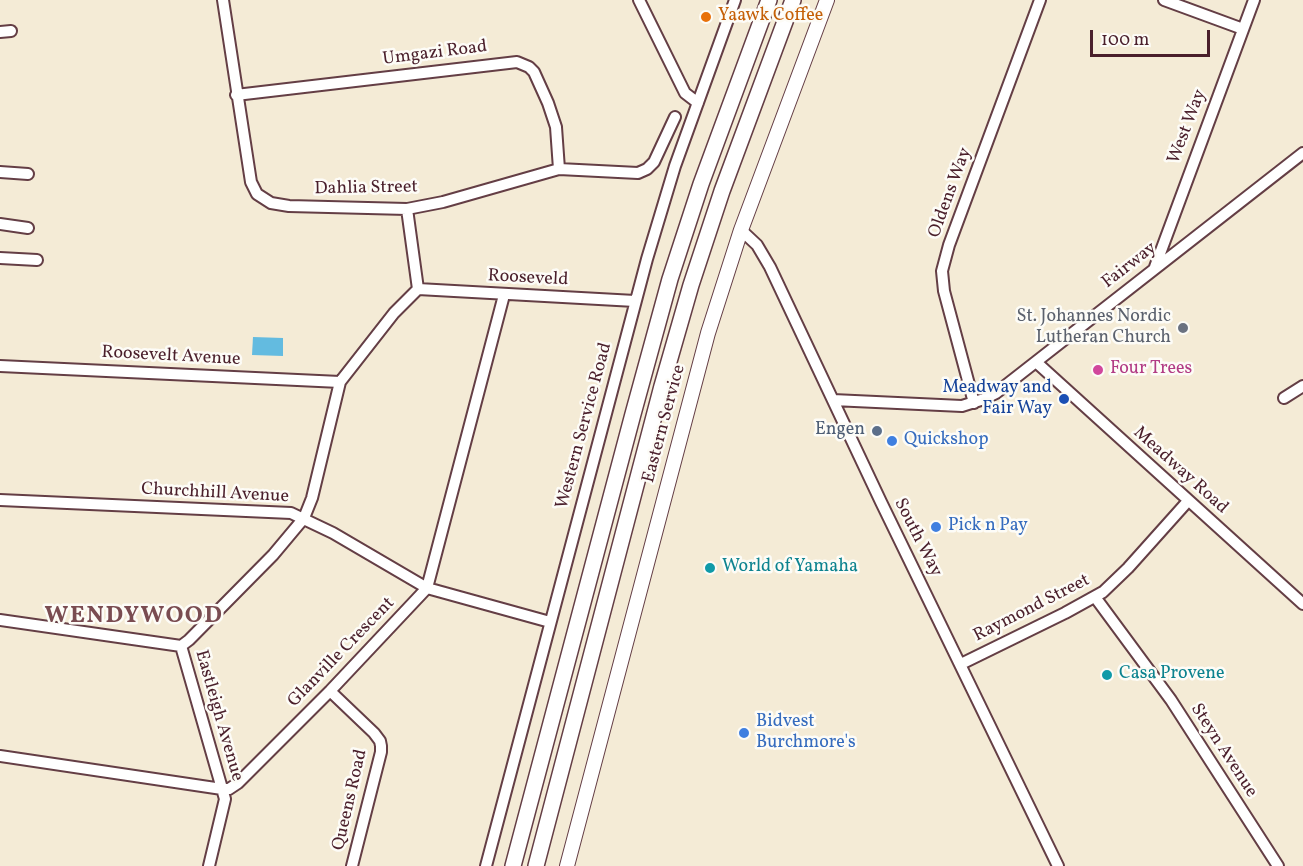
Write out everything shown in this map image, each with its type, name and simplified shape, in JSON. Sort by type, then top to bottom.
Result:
[{"type":"highway","points":[[513,866],[667,290],[701,184],[769,0]]},
{"type":"highway","points":[[536,866],[685,304],[722,191],[794,0]]},
{"type":"main road","name":"Eastern Service","points":[[567,866],[710,326],[741,230],[827,0]]},
{"type":"street","name":"Dahlia Street","points":[[223,0],[251,182],[257,194],[263,200],[271,203],[289,206],[406,209],[559,169],[643,172],[654,162],[675,117]]},
{"type":"street","points":[[639,0],[684,93],[698,102]]},
{"type":"street","name":"Western Service Road","points":[[486,866],[635,301],[668,187],[735,0]]},
{"type":"street","name":"Oldens Way","points":[[974,404],[944,291],[942,271],[949,245],[1040,0]]},
{"type":"street","points":[[1164,0],[1243,29]]},
{"type":"street","name":"West Way","points":[[1155,267],[1254,0]]},
{"type":"street","name":"Umgazi Road","points":[[236,95],[517,62],[524,64],[534,72],[548,103],[556,128],[559,169]]},
{"type":"street","name":"Fairway","points":[[832,400],[954,406],[974,404],[996,393],[1303,153]]},
{"type":"street","points":[[0,172],[28,174]]},
{"type":"street","points":[[0,620],[181,646],[252,578],[304,518],[314,488],[340,382],[394,313],[418,290],[406,209]]},
{"type":"street","points":[[0,224],[28,228]]},
{"type":"street","name":"South Way","points":[[741,230],[763,253],[1058,866]]},
{"type":"street","points":[[0,258],[37,260]]},
{"type":"street","name":"Rooseveld","points":[[418,290],[635,301]]},
{"type":"street","name":"Glanville Crescent","points":[[222,789],[234,787],[428,588],[504,295]]},
{"type":"street","name":"Meadway Road","points":[[1036,362],[1303,604]]},
{"type":"street","name":"Roosevelt Avenue","points":[[0,366],[340,382]]},
{"type":"street","points":[[1284,398],[1303,387]]},
{"type":"street","name":"Churchhill Avenue","points":[[0,500],[291,513],[304,518],[428,588],[550,622]]},
{"type":"street","name":"Raymond Street","points":[[961,664],[1095,597],[1112,585],[1188,501]]},
{"type":"street","name":"Steyn Avenue","points":[[1095,597],[1171,700],[1278,866]]},
{"type":"street","name":"Eastleigh Avenue","points":[[181,646],[225,802],[209,866]]},
{"type":"street","name":"Queens Road","points":[[330,691],[380,741],[381,753],[352,866]]},
{"type":"street","points":[[0,756],[222,789]]},
{"type":"water","points":[[253,337],[283,338],[283,356],[252,355]]},
{"type":"place","name":"Yaawk Coffee","points":[[706,17]]},
{"type":"place","name":"St. Johannes Nordic Lutheran Church","points":[[1183,328]]},
{"type":"place","name":"Four Trees","points":[[1098,370]]},
{"type":"place","name":"Meadway and Fair Way","points":[[1064,399]]},
{"type":"place","name":"Engen","points":[[877,431]]},
{"type":"place","name":"Quickshop","points":[[892,441]]},
{"type":"place","name":"Pick n Pay","points":[[936,527]]},
{"type":"place","name":"World of Yamaha","points":[[710,568]]},
{"type":"place","name":"Casa Provene","points":[[1107,675]]},
{"type":"place","name":"Bidvest Burchmore's","points":[[744,733]]},
{"type":"district","name":"WENDYWOOD","points":[[134,618]]}]
